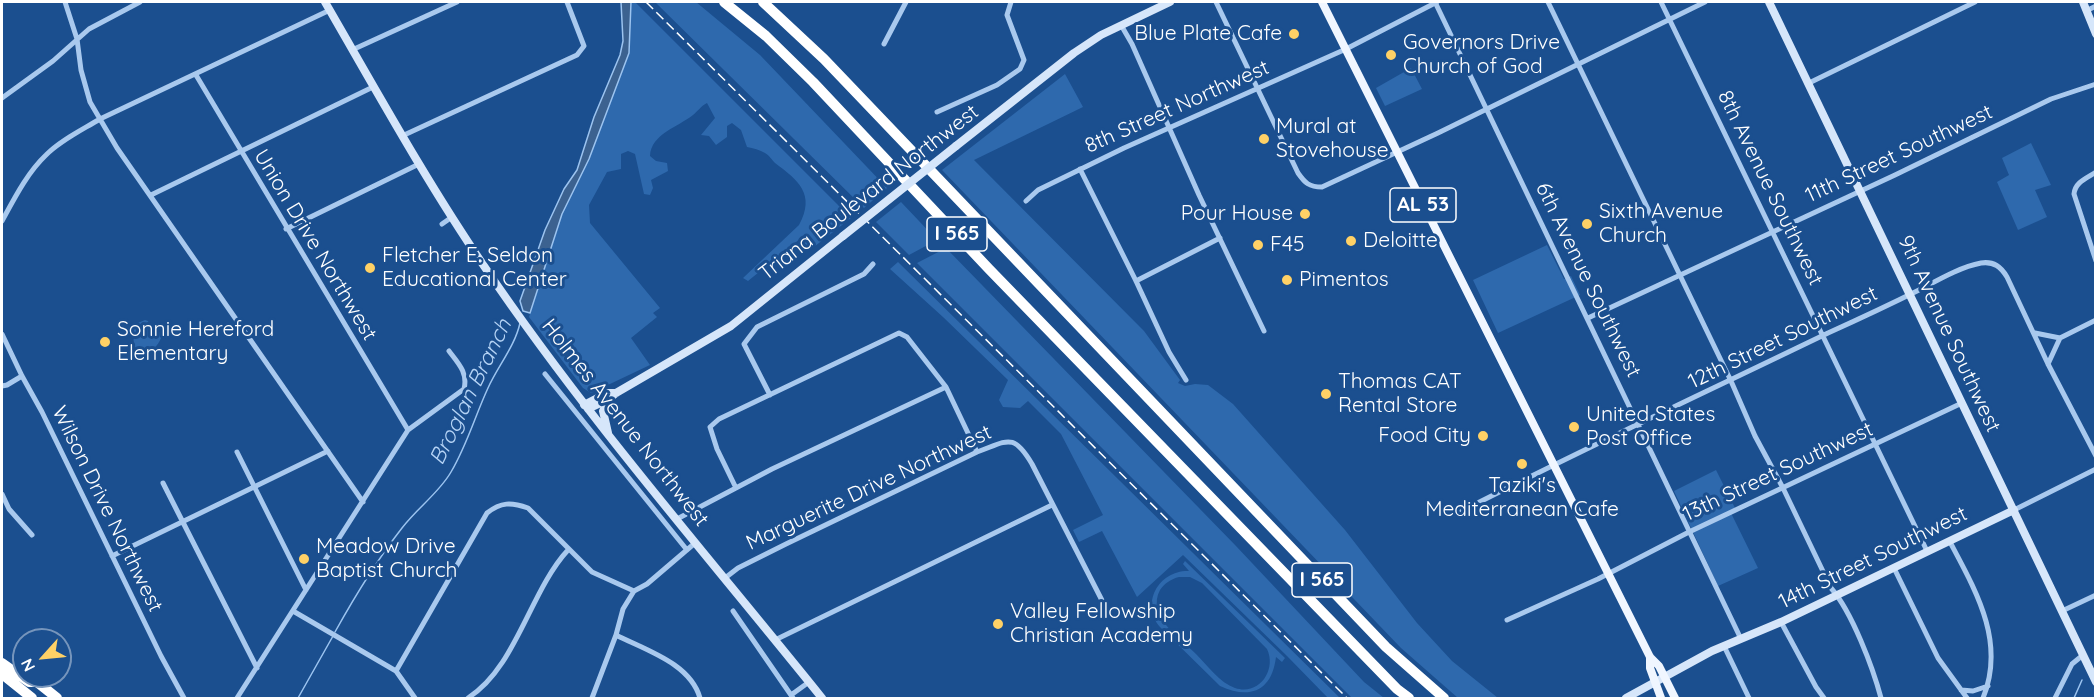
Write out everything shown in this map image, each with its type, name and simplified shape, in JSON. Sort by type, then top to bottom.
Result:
[{"type":"highway","name":"I 565","points":[[724,2],[766,36],[805,74],[989,269],[1408,699]]},
{"type":"highway","name":"I 565","points":[[763,2],[824,59],[1386,647],[1444,699]]},
{"type":"highway","points":[[2,674],[32,699]]},
{"type":"highway","points":[[44,688],[57,699]]},
{"type":"main road","name":"AL 53","points":[[1322,2],[1650,657],[1659,666],[1675,699]]},
{"type":"main road","name":"AL 53","points":[[1650,657],[1650,668],[1661,699]]},
{"type":"street","points":[[65,2],[77,39],[81,70],[90,102],[117,148],[363,502]]},
{"type":"street","points":[[2,98],[53,61],[88,29],[140,2]]},
{"type":"street","name":"Holmes Avenue Northwest","points":[[325,2],[419,164],[508,301],[586,407],[822,699]]},
{"type":"street","points":[[352,50],[457,2]]},
{"type":"street","points":[[402,136],[577,55],[584,46],[567,2]]},
{"type":"street","points":[[884,44],[906,2]]},
{"type":"street","points":[[937,112],[997,85],[1020,69],[1024,60],[1007,15],[1011,2]]},
{"type":"street","name":"Triana Boulevard Northwest","points":[[586,407],[609,399],[732,326],[1074,53],[1101,35],[1170,2]]},
{"type":"street","points":[[1216,2],[1298,173],[1304,182],[1312,187],[1330,185],[1704,2]]},
{"type":"street","name":"8th Street Northwest","points":[[1026,201],[1038,190],[1080,169],[1346,49],[1436,2]]},
{"type":"street","name":"6th Avenue Southwest","points":[[1436,2],[1741,639]]},
{"type":"street","points":[[1548,2],[1731,381],[1755,436],[1831,588],[1841,600],[1875,675],[1881,699]]},
{"type":"street","name":"8th Avenue Southwest","points":[[1662,2],[1927,551]]},
{"type":"street","name":"9th Avenue Southwest","points":[[1769,2],[2096,682]]},
{"type":"street","points":[[1809,83],[1975,2]]},
{"type":"street","points":[[2083,2],[2096,34]]},
{"type":"street","points":[[2086,11],[2096,6]]},
{"type":"street","points":[[2,221],[21,188],[45,155],[70,136],[100,119],[330,10]]},
{"type":"street","points":[[1121,25],[1132,44],[1264,331]]},
{"type":"street","name":"Union Drive Northwest","points":[[196,75],[408,430]]},
{"type":"street","name":"11th Street Southwest","points":[[1588,318],[1861,191],[2050,99],[2096,84]]},
{"type":"street","points":[[151,195],[373,87]]},
{"type":"street","points":[[286,229],[419,164]]},
{"type":"street","points":[[1080,169],[1136,280],[1169,352],[1186,380]]},
{"type":"street","points":[[2096,172],[2074,188],[2074,194],[2096,261]]},
{"type":"street","points":[[442,224],[452,217]]},
{"type":"street","points":[[1136,280],[1220,238]]},
{"type":"street","points":[[770,395],[744,344],[757,327],[864,274],[873,264]]},
{"type":"street","name":"12th Street Southwest","points":[[1456,514],[1554,464],[1973,265],[1995,264],[2002,269],[2035,333]]},
{"type":"street","points":[[2035,333],[2060,338],[2096,320]]},
{"type":"street","points":[[736,488],[717,449],[710,427],[718,419],[899,333],[907,337],[946,387],[977,452]]},
{"type":"street","points":[[2035,333],[2048,364],[2096,456]]},
{"type":"street","name":"Wilson Drive Northwest","points":[[2,334],[184,699]]},
{"type":"street","points":[[2048,364],[2060,338]]},
{"type":"street","points":[[237,699],[408,430],[464,389],[465,372],[449,351]]},
{"type":"street","points":[[545,374],[687,550]]},
{"type":"street","points":[[2,387],[22,376]]},
{"type":"street","points":[[677,519],[736,488],[946,387]]},
{"type":"street","points":[[586,407],[607,393],[616,393]]},
{"type":"street","points":[[609,399],[603,411],[609,434]]},
{"type":"street","name":"13th Street Southwest","points":[[1508,620],[1962,403]]},
{"type":"street","name":"Marguerite Drive Northwest","points":[[725,578],[738,568],[786,544],[977,452],[1008,441],[1015,442],[1023,449],[1032,464],[1109,614]]},
{"type":"street","points":[[112,556],[328,451]]},
{"type":"street","points":[[237,452],[306,590]]},
{"type":"street","name":"14th Street Southwest","points":[[1626,699],[1724,646],[1781,622],[1950,542],[2096,469]]},
{"type":"street","points":[[163,483],[257,668]]},
{"type":"street","points":[[2,494],[9,508],[32,535]]},
{"type":"street","points":[[396,671],[487,513],[499,504],[514,503],[528,508],[592,572],[634,591]]},
{"type":"street","points":[[775,640],[1052,505]]},
{"type":"street","points":[[1950,542],[1988,621],[1993,663],[1989,685],[1983,699]]},
{"type":"street","points":[[592,699],[616,635],[623,609],[634,591],[647,584],[695,543]]},
{"type":"street","points":[[468,699],[480,691],[495,672],[547,581],[568,550]]},
{"type":"street","points":[[1894,567],[1938,658],[1967,699]]},
{"type":"street","points":[[2062,611],[2096,596]]},
{"type":"street","points":[[293,611],[396,671],[415,699]]},
{"type":"street","points":[[733,611],[792,697],[809,682]]},
{"type":"street","points":[[1781,622],[1824,699]]},
{"type":"street","points":[[616,635],[672,663],[686,674],[700,699]]},
{"type":"street","points":[[1724,646],[1749,699]]},
{"type":"street","points":[[2055,699],[2072,664],[2083,655]]},
{"type":"street","points":[[1961,690],[1973,691],[1989,685]]},
{"type":"shaded area","points":[[621,2],[631,2],[629,53],[589,159],[562,214],[530,313],[523,311],[520,301],[545,230],[564,189],[577,170],[594,117],[620,55],[623,41]]},
{"type":"shaded area","points":[[631,2],[635,2],[851,218],[810,250],[801,238],[748,281],[743,278],[799,225],[804,214],[805,196],[791,176],[766,154],[747,147],[741,130],[732,123],[727,126],[727,137],[716,145],[709,136],[701,135],[715,118],[707,103],[655,142],[650,156],[656,161],[667,163],[668,171],[651,180],[653,188],[650,195],[644,194],[635,154],[628,151],[621,154],[621,169],[607,172],[589,205],[590,223],[660,308],[653,313],[657,317],[631,338],[650,365],[591,393],[583,388],[529,317],[562,214],[589,159],[629,53]]},
{"type":"shaded area","points":[[655,2],[696,2],[760,55],[887,188],[864,208]]},
{"type":"shaded area","points":[[1411,68],[1422,89],[1385,106],[1376,88]]},
{"type":"shaded area","points":[[1065,74],[1083,107],[974,160],[1144,331],[1180,380],[1178,383],[1185,386],[1208,385],[1233,404],[1345,530],[1417,623],[1452,661],[1498,698],[1458,698],[1401,648],[942,170]]},
{"type":"shaded area","points":[[2031,143],[2051,185],[2035,190],[2047,217],[2018,230],[1997,182],[2009,175],[2002,158]]},
{"type":"shaded area","points":[[901,202],[937,240],[909,255],[876,222]]},
{"type":"shaded area","points":[[1547,245],[1564,279],[1571,276],[1580,295],[1498,333],[1473,280]]},
{"type":"shaded area","points":[[946,248],[1236,546],[1364,682],[1384,698],[1352,698],[917,263]]},
{"type":"shaded area","points":[[898,262],[1340,698],[1328,698],[1183,555],[1137,597],[1102,531],[1079,542],[1073,530],[1103,515],[1061,434],[1028,401],[1020,408],[1003,407],[999,400],[1008,380],[890,269]]},
{"type":"shaded area","points":[[145,320],[149,324],[157,324],[161,338],[153,349],[142,352],[134,348],[133,325]]},
{"type":"shaded area","points":[[1716,470],[1736,510],[1731,513],[1758,568],[1718,586],[1674,491]]},
{"type":"shaded area","points":[[1185,561],[1285,658],[1282,662],[1276,657],[1270,678],[1258,690],[1241,692],[1220,686],[1160,627],[1154,618],[1152,598],[1156,590],[1169,576],[1189,571],[1183,564]],"holes":[[[1190,577],[1202,583],[1267,649],[1270,665],[1268,673],[1258,685],[1244,689],[1229,686],[1174,634],[1161,618],[1157,600],[1160,590],[1173,579]]]},
{"type":"waterway","name":"Broglan Branch","points":[[335,632],[393,540],[451,472],[520,323]]},
{"type":"waterway","name":"Broglan Branch","points":[[298,698],[333,636]]},
{"type":"waterway","points":[[2074,698],[2082,680]]},
{"type":"railway","points":[[646,2],[1347,698]]},
{"type":"place","name":"Blue Plate Cafe","points":[[1294,34]]},
{"type":"place","name":"Governors Drive Church of God","points":[[1391,55]]},
{"type":"place","name":"Mural at Stovehouse","points":[[1264,139]]},
{"type":"place","name":"Pour House","points":[[1305,214]]},
{"type":"place","name":"Sixth Avenue Church","points":[[1587,224]]},
{"type":"place","name":"Deloitte","points":[[1351,241]]},
{"type":"place","name":"F45","points":[[1258,245]]},
{"type":"place","name":"Fletcher E. Seldon Educational Center","points":[[370,268]]},
{"type":"place","name":"Pimentos","points":[[1287,280]]},
{"type":"place","name":"Sonnie Hereford Elementary","points":[[105,342]]},
{"type":"place","name":"Thomas CAT Rental Store","points":[[1326,394]]},
{"type":"place","name":"United States Post Office","points":[[1574,427]]},
{"type":"place","name":"Food City","points":[[1483,436]]},
{"type":"place","name":"Taziki's Mediterranean Cafe","points":[[1522,464]]},
{"type":"place","name":"Meadow Drive Baptist Church","points":[[304,559]]},
{"type":"place","name":"Valley Fellowship Christian Academy","points":[[998,624]]}]
